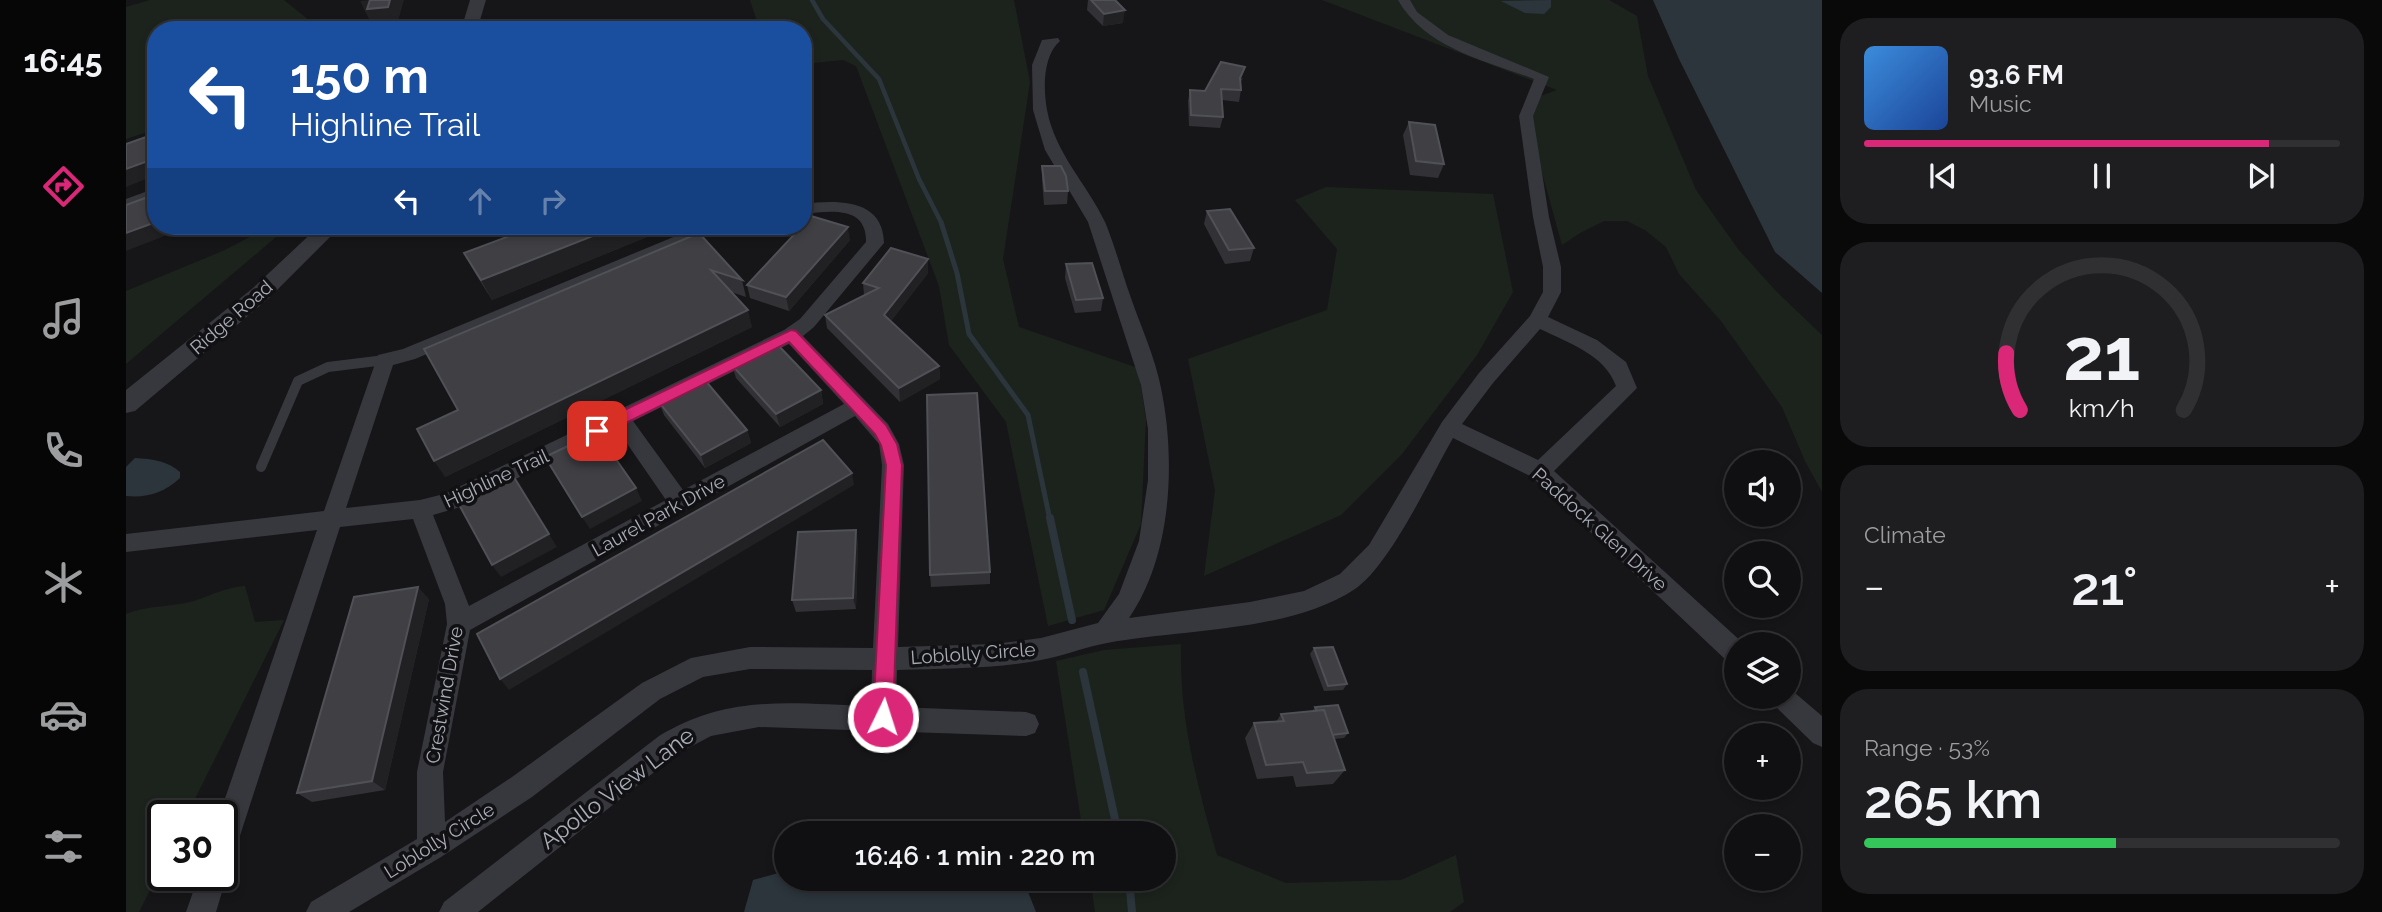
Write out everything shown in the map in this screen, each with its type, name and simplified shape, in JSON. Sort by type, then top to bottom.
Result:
[{"type":"street","points":[[472,21],[478,0]]},
{"type":"street","name":"Loblolly Circle","points":[[321,912],[431,847],[522,787],[650,691],[701,666],[750,659],[888,659],[994,655],[1041,649],[1106,632],[1289,606],[1338,587],[1363,568],[1377,552],[1449,427],[1486,378],[1537,320],[1552,292],[1553,275],[1525,116],[1542,77],[1438,35],[1416,20],[1404,0]]},
{"type":"street","points":[[1053,41],[1047,43],[1039,65],[1040,110],[1053,150],[1096,222],[1151,385],[1158,429],[1159,480],[1150,541],[1129,599],[1106,632]]},
{"type":"street","points":[[126,205],[147,197]]},
{"type":"street","name":"Highline Trail","points":[[126,543],[420,509],[449,502],[621,419],[791,335],[807,323],[870,251],[876,236],[872,222],[851,209],[839,206],[812,208]]},
{"type":"street","name":"Ridge Road","points":[[126,404],[261,293],[322,235]]},
{"type":"street","points":[[238,800],[386,359],[408,354],[692,235]]},
{"type":"street","points":[[1537,320],[1590,345],[1619,367],[1627,388],[1540,471]]},
{"type":"street","points":[[791,335],[881,430],[889,444],[894,465],[888,659],[883,717]]},
{"type":"street","name":"Laurel Park Drive","points":[[458,624],[858,405]]},
{"type":"street","points":[[621,419],[680,503]]},
{"type":"street","name":"Paddock Glen Drive","points":[[1449,427],[1540,471],[1724,642]]},
{"type":"street","name":"Crestwind Drive","points":[[420,509],[457,604],[458,624],[430,772],[431,847]]},
{"type":"street","points":[[1796,709],[1822,734]]},
{"type":"street","name":"Apollo View Lane","points":[[454,912],[668,745],[699,726],[722,719],[759,715],[883,717],[1026,724]]},
{"type":"street","points":[[201,912],[208,891]]},
{"type":"lane","points":[[261,467],[298,381],[309,372],[322,368],[386,359]]},
{"type":"shaded area","points":[[150,0],[284,0],[310,21],[147,21],[147,132],[126,139],[126,7]]},
{"type":"shaded area","points":[[750,0],[1014,0],[1030,82],[1003,259],[1019,327],[1138,368],[1146,419],[1141,524],[1104,610],[1048,626],[1006,422],[949,345],[939,286],[856,66],[843,60],[812,63],[812,21],[757,21]]},
{"type":"shaded area","points":[[1322,0],[1609,0],[1637,16],[1648,76],[1696,190],[1738,249],[1776,291],[1822,335],[1822,492],[1805,461],[1782,407],[1721,321],[1679,274],[1666,247],[1645,230],[1627,221],[1604,221],[1562,245],[1530,129],[1535,98],[1557,90]]},
{"type":"shaded area","points":[[1551,0],[1551,7],[1544,14],[1525,13],[1501,1]]},
{"type":"shaded area","points":[[1653,0],[1822,0],[1822,293],[1775,252],[1679,59]]},
{"type":"shaded area","points":[[1326,187],[1493,194],[1513,292],[1477,355],[1402,454],[1341,515],[1204,576],[1215,490],[1188,359],[1327,310],[1337,249],[1295,200]]},
{"type":"shaded area","points":[[253,235],[278,235],[126,364],[126,291],[225,250]]},
{"type":"shaded area","points":[[135,458],[170,465],[180,472],[180,478],[155,493],[126,496],[126,467]]},
{"type":"shaded area","points":[[245,586],[255,622],[284,620],[194,800],[147,800],[147,891],[150,891],[139,912],[126,912],[126,614],[186,603],[230,588]]},
{"type":"shaded area","points":[[1181,644],[1186,725],[1196,777],[1217,855],[1286,883],[1401,880],[1456,855],[1464,902],[1450,912],[1095,912],[1092,891],[1176,891],[1176,821],[1081,821],[1056,661],[1104,650]]},
{"type":"shaded area","points":[[774,874],[774,891],[1028,891],[1036,912],[744,912],[753,880]]},
{"type":"building","points":[[370,0],[390,0],[388,7],[367,9]]},
{"type":"building","points":[[1091,0],[1115,0],[1125,10],[1104,14]]},
{"type":"building","points":[[1221,62],[1245,67],[1240,78],[1241,90],[1221,89],[1223,117],[1191,115],[1190,90],[1205,91]]},
{"type":"building","points":[[1409,122],[1435,125],[1444,164],[1416,161]]},
{"type":"building","points":[[147,137],[147,161],[126,169],[126,144]]},
{"type":"building","points":[[1042,166],[1061,166],[1066,176],[1068,191],[1045,191]]},
{"type":"building","points":[[147,197],[147,225],[126,233],[126,205]]},
{"type":"building","points":[[1230,209],[1254,248],[1229,250],[1207,211]]},
{"type":"building","points":[[812,216],[848,227],[786,297],[747,285],[794,235],[812,235]]},
{"type":"building","points":[[512,235],[595,235],[481,280],[464,253]]},
{"type":"building","points":[[694,235],[701,235],[742,280],[711,270],[748,310],[434,461],[417,429],[458,410],[424,349]]},
{"type":"building","points":[[891,248],[928,259],[884,315],[939,366],[899,388],[825,315],[879,288],[863,283]]},
{"type":"building","points":[[1092,263],[1103,298],[1076,300],[1066,264]]},
{"type":"building","points":[[776,343],[821,390],[776,414],[732,365]]},
{"type":"building","points":[[704,379],[747,430],[701,455],[659,402]]},
{"type":"building","points":[[977,393],[990,572],[930,575],[927,395]]},
{"type":"building","points":[[597,432],[636,488],[582,517],[545,457]]},
{"type":"building","points":[[823,440],[852,473],[500,679],[477,634]]},
{"type":"building","points":[[512,474],[549,534],[492,565],[457,501]]},
{"type":"building","points":[[856,530],[853,598],[792,600],[798,532]]},
{"type":"building","points":[[418,587],[372,781],[297,793],[354,597]]},
{"type":"building","points":[[1333,647],[1347,684],[1328,686],[1314,648]]},
{"type":"building","points":[[1338,705],[1348,733],[1332,735],[1324,710],[1317,711],[1315,707]]},
{"type":"building","points":[[1324,710],[1345,770],[1307,773],[1303,762],[1266,765],[1254,723],[1284,721],[1281,714]]},
{"type":"waterway","points":[[812,0],[823,19],[879,79],[919,179],[941,222]]},
{"type":"waterway","points":[[941,222],[957,273],[969,334],[1028,415],[1050,520]]},
{"type":"waterway","points":[[1050,518],[1072,620]]},
{"type":"waterway","points":[[1083,672],[1115,821]]},
{"type":"waterway","points":[[1130,891],[1132,912]]},
{"type":"route","points":[[597,431],[791,335],[881,430],[889,444],[894,465],[888,659],[883,717]]}]
